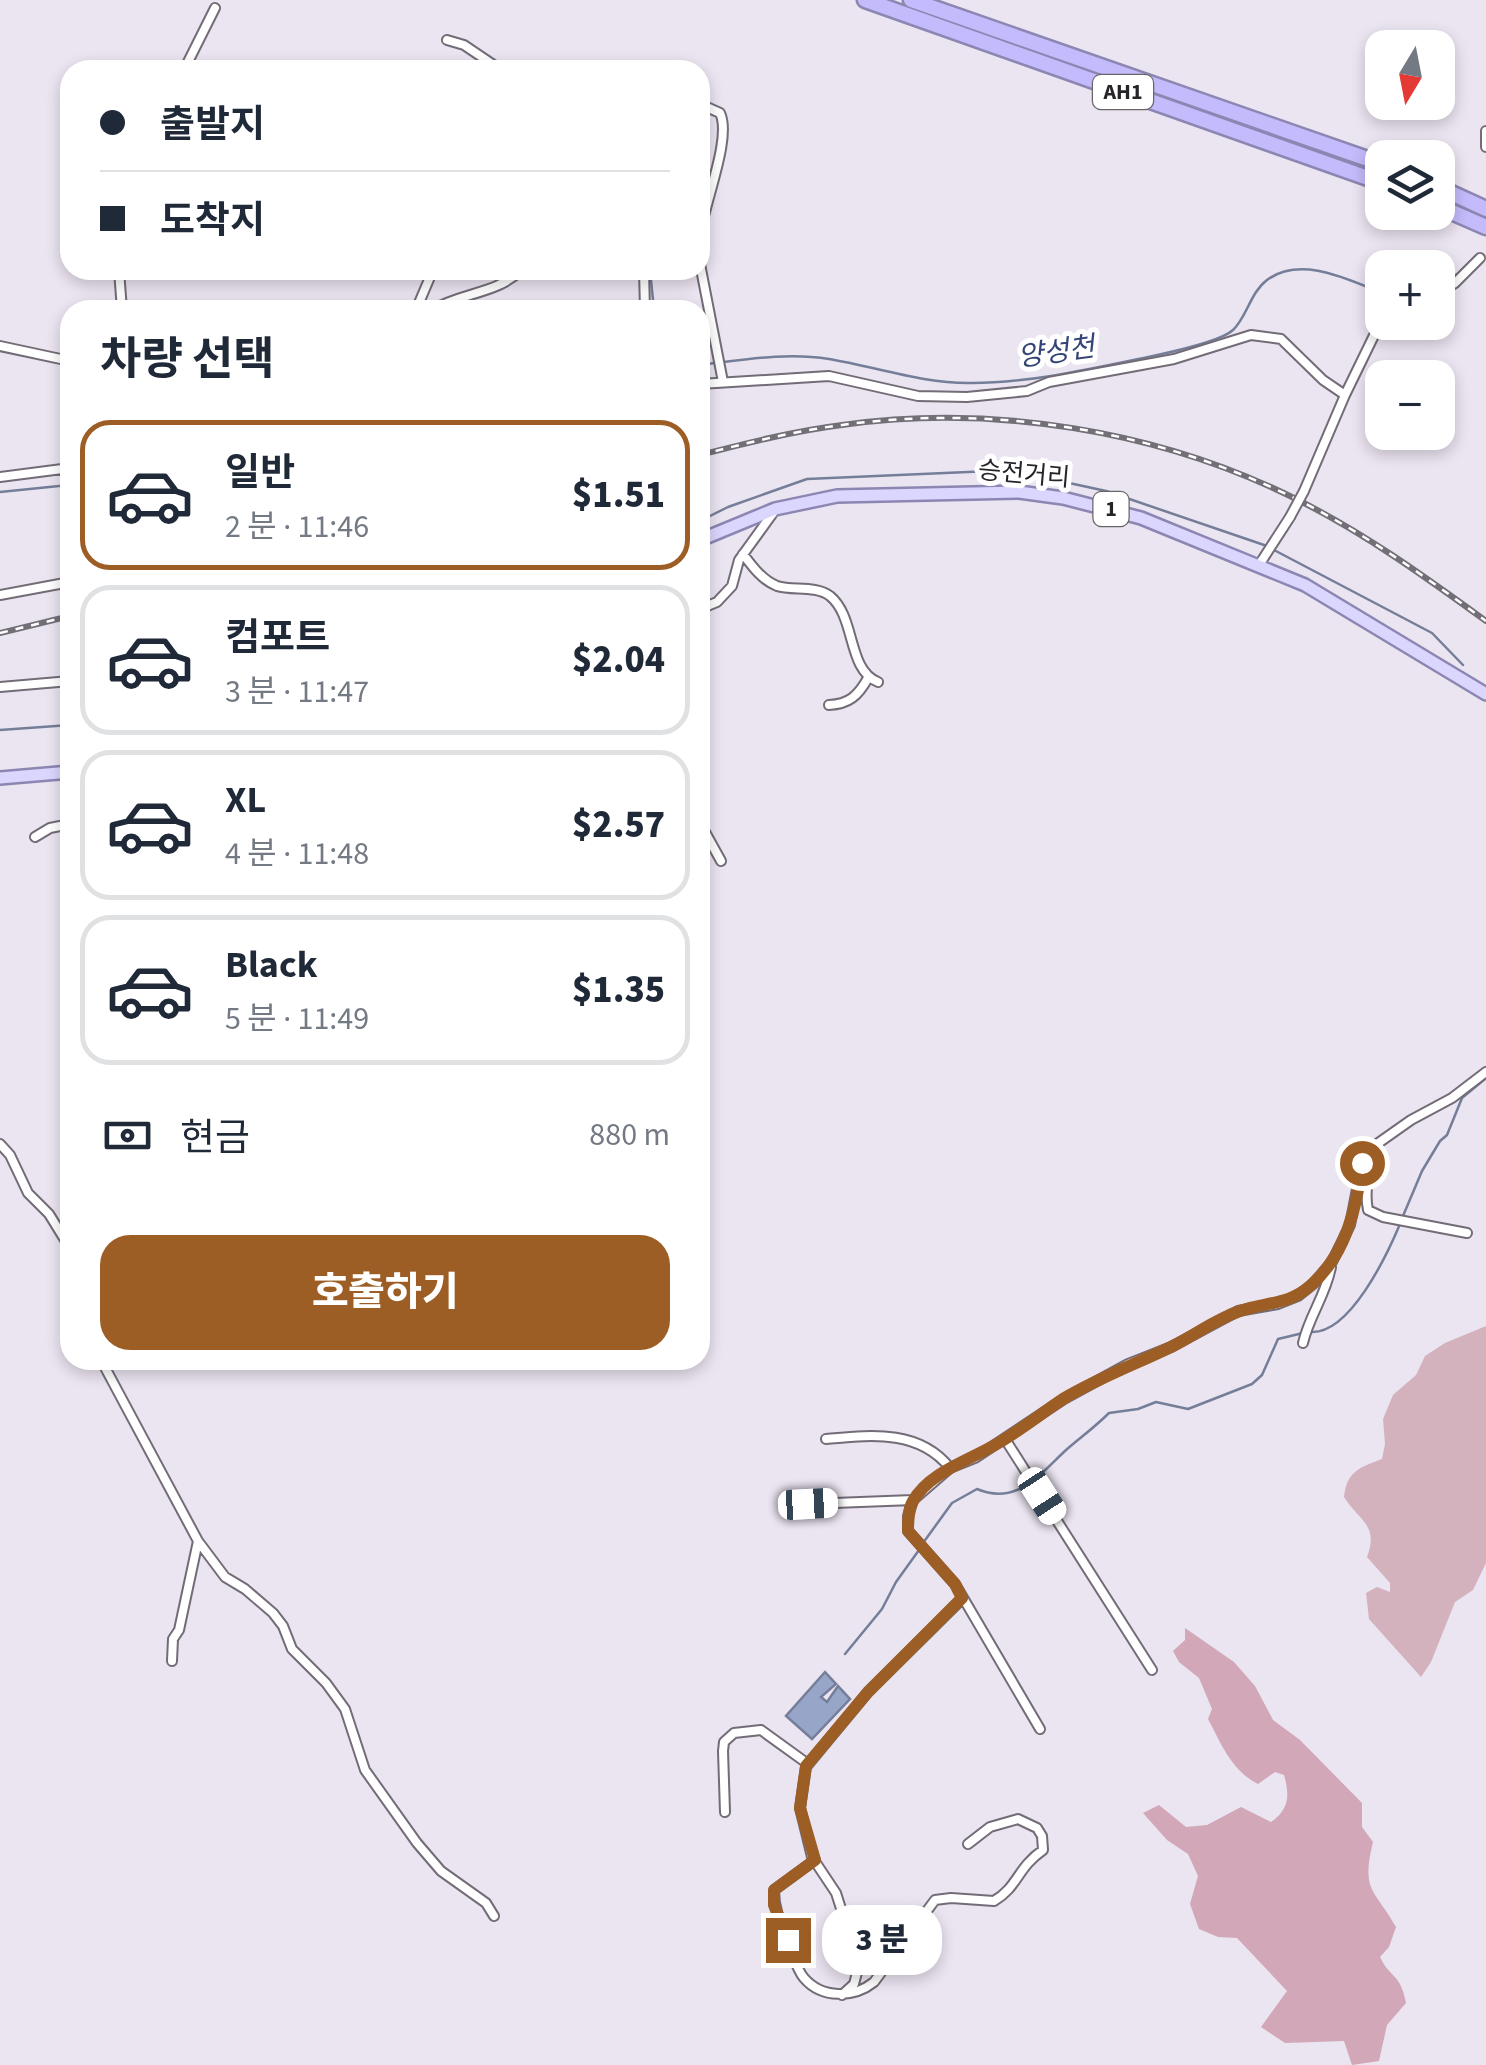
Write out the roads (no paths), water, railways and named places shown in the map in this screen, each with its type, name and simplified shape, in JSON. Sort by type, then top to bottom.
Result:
[{"type":"highway","name":"AH1","points":[[864,0],[1365,177]]},
{"type":"highway","name":"AH1","points":[[912,0],[1365,158]]},
{"type":"highway","points":[[1455,195],[1486,209]]},
{"type":"highway","points":[[1455,213],[1486,227]]},
{"type":"main road","name":"승전거리","points":[[710,536],[775,509],[838,496],[1019,492],[1080,502],[1141,518],[1305,585],[1486,694]]},
{"type":"main road","points":[[0,778],[60,773]]},
{"type":"street","points":[[189,60],[215,8]]},
{"type":"street","points":[[448,40],[486,60]]},
{"type":"street","points":[[710,108],[720,113],[726,133],[710,185]]},
{"type":"street","points":[[1486,131],[1486,147]]},
{"type":"street","points":[[1455,283],[1480,258]]},
{"type":"street","points":[[449,300],[511,280]]},
{"type":"street","points":[[710,315],[723,382]]},
{"type":"street","points":[[710,383],[829,376],[918,396],[1027,391],[1049,382],[1174,359],[1251,334],[1264,334],[1281,339],[1323,380],[1345,395]]},
{"type":"street","points":[[1259,565],[1304,491],[1371,340]]},
{"type":"street","points":[[0,346],[60,359]]},
{"type":"street","points":[[0,477],[60,472]]},
{"type":"street","points":[[710,605],[732,586],[743,554],[775,509]]},
{"type":"street","points":[[743,554],[772,584],[830,596],[868,678],[878,682]]},
{"type":"street","points":[[0,595],[60,584]]},
{"type":"street","points":[[829,705],[850,701],[861,692],[868,678]]},
{"type":"street","points":[[0,687],[60,682]]},
{"type":"street","points":[[35,837],[60,826]]},
{"type":"street","points":[[710,843],[720,862]]},
{"type":"street","points":[[1305,1336],[1350,1225],[1367,1151],[1486,1072]]},
{"type":"street","points":[[1380,1141],[1374,1153],[1366,1204],[1374,1215],[1467,1233]]},
{"type":"street","points":[[0,1144],[10,1155],[28,1192],[60,1232]]},
{"type":"street","points":[[1040,1729],[955,1584],[908,1531],[914,1500],[950,1468],[1006,1439],[1064,1399],[1238,1311],[1298,1296],[1332,1262]]},
{"type":"street","points":[[106,1370],[198,1541],[224,1576],[273,1613],[292,1649],[346,1709],[365,1770],[440,1871],[486,1902],[494,1916]]},
{"type":"street","points":[[826,1440],[874,1436],[909,1439],[925,1445],[950,1468]]},
{"type":"street","points":[[1006,1439],[1152,1670]]},
{"type":"street","points":[[808,1504],[914,1500]]},
{"type":"street","points":[[172,1661],[173,1639],[180,1630],[198,1541]]},
{"type":"street","points":[[842,1994],[854,1984],[860,1966],[836,1893],[815,1860],[800,1808],[808,1764],[868,1692],[962,1598]]},
{"type":"street","points":[[725,1812],[724,1742],[734,1732],[761,1730],[808,1764]]},
{"type":"street","points":[[815,1860],[774,1890],[774,1905],[802,1976],[817,1989],[842,1994],[863,1991],[874,1982],[934,1900],[994,1901],[1012,1888],[1021,1868],[1043,1850],[1044,1844],[1037,1828],[1018,1819],[990,1827],[968,1844]]},
{"type":"water","points":[[825,1672],[836,1684],[821,1697],[827,1702],[838,1686],[850,1699],[812,1739],[786,1716]]},
{"type":"waterway","name":"양성천","points":[[1455,275],[1477,255]]},
{"type":"waterway","name":"양성천","points":[[710,364],[797,356],[936,381],[1017,380],[1131,361],[1218,339],[1242,319],[1261,285],[1280,273],[1325,272],[1365,287]]},
{"type":"waterway","points":[[651,280],[653,300]]},
{"type":"waterway","points":[[710,516],[807,479],[991,471],[1023,473],[1106,491],[1267,546]]},
{"type":"waterway","name":"양성천","points":[[0,492],[60,486]]},
{"type":"waterway","points":[[1274,550],[1432,633],[1463,665]]},
{"type":"waterway","points":[[0,730],[60,726]]},
{"type":"waterway","points":[[1403,1216],[1422,1171],[1447,1135],[1462,1098],[1486,1078]]},
{"type":"waterway","points":[[1311,1332],[1325,1329],[1353,1307],[1400,1224]]},
{"type":"waterway","points":[[923,1543],[952,1503],[977,1489],[1004,1493],[1027,1485],[1109,1413],[1156,1402],[1188,1409],[1252,1384],[1262,1375],[1278,1339],[1303,1333]]},
{"type":"waterway","points":[[845,1654],[882,1609],[919,1550]]},
{"type":"railway","points":[[710,453],[806,431],[899,419],[1015,421],[1131,439],[1241,474],[1320,511],[1416,571],[1486,621]]},
{"type":"railway","points":[[0,633],[60,618]]}]
